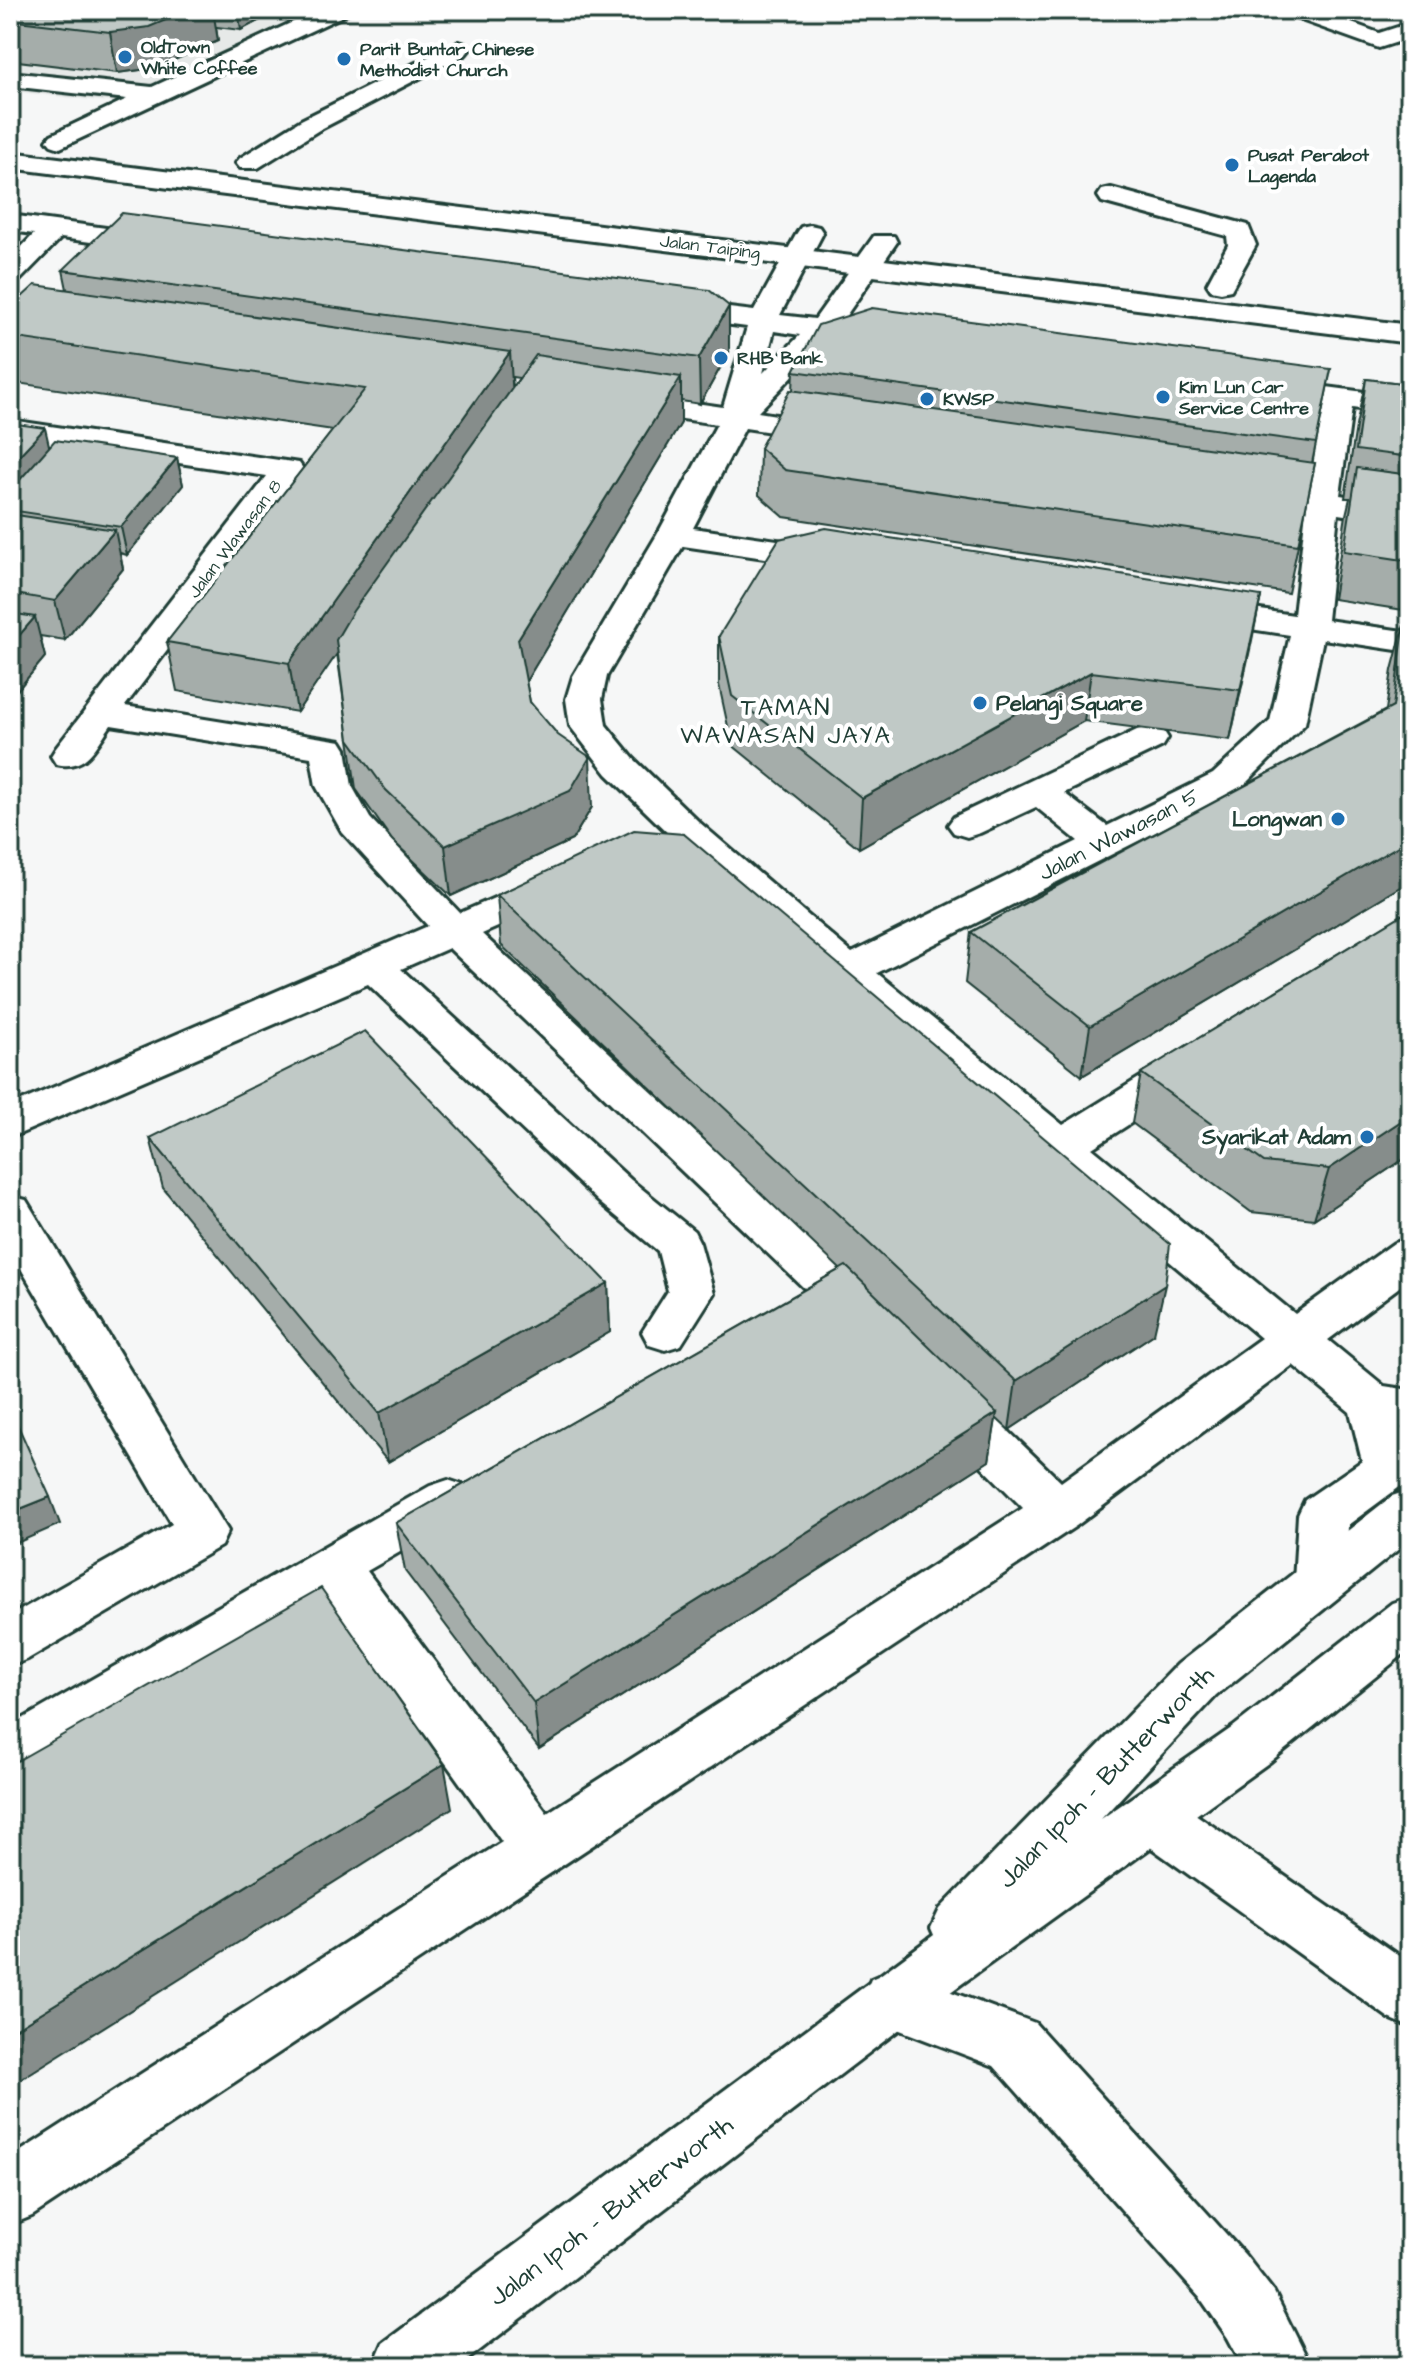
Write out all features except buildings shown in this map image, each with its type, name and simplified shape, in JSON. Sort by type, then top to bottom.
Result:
[{"type":"main road","points":[[107,146],[48,138],[155,95],[337,10]]},
{"type":"main road","points":[[1295,10],[1379,41],[1410,30]]},
{"type":"main road","points":[[249,163],[310,125],[458,49]]},
{"type":"main road","points":[[10,79],[155,95]]},
{"type":"main road","points":[[218,159],[296,169]]},
{"type":"main road","name":"Jalan Taiping","points":[[10,160],[1410,334]]},
{"type":"main road","points":[[1111,196],[1239,231],[1242,245],[1221,284]]},
{"type":"main road","points":[[10,223],[179,245]]},
{"type":"main road","points":[[10,274],[55,229]]},
{"type":"main road","name":"Jalan Taiping","points":[[778,229],[1410,308]]},
{"type":"main road","points":[[810,233],[763,321],[735,418],[673,535],[590,676],[584,699],[588,726],[672,836],[848,971],[1296,1339],[1391,1406],[1388,1469],[1323,1515],[1320,1582]]},
{"type":"main road","points":[[111,259],[132,239]]},
{"type":"main road","points":[[735,418],[822,329],[884,242]]},
{"type":"main road","points":[[637,305],[900,339]]},
{"type":"main road","points":[[1245,385],[1410,407]]},
{"type":"main road","name":"Jalan Wawasan 5","points":[[848,971],[1226,782],[1287,724],[1309,627],[1339,397]]},
{"type":"main road","points":[[594,398],[858,436]]},
{"type":"main road","name":"Jalan Wawasan 8","points":[[10,429],[288,470],[69,756]]},
{"type":"main road","points":[[1214,487],[1410,515]]},
{"type":"main road","points":[[673,535],[859,562]]},
{"type":"main road","points":[[1170,607],[1410,642]]},
{"type":"main road","points":[[103,713],[328,749],[334,786],[355,824],[454,930],[811,1297],[907,1360],[1058,1511]]},
{"type":"main road","points":[[967,825],[1150,738]]},
{"type":"main road","points":[[1039,791],[1104,843]]},
{"type":"main road","points":[[10,1123],[585,874]]},
{"type":"main road","points":[[372,965],[615,1191],[678,1243],[691,1293],[679,1355]]},
{"type":"main road","points":[[1061,1147],[1222,1045]]},
{"type":"main road","points":[[10,1212],[203,1531],[10,1643]]},
{"type":"main road","points":[[10,2194],[1058,1511],[1410,1255]]},
{"type":"main road","points":[[10,1754],[485,1479]]},
{"type":"main road","name":"Jalan Ipoh - Butterworth","points":[[892,1999],[1197,1680],[1410,1511]]},
{"type":"main road","points":[[333,1565],[541,1850]]},
{"type":"main road","name":"Jalan Ipoh - Butterworth","points":[[406,2366],[892,1999],[1252,1744],[1410,1619]]},
{"type":"main road","points":[[1152,1816],[1410,1998]]},
{"type":"main road","points":[[892,1999],[1014,2044],[1104,2148],[1223,2277],[1251,2315],[1278,2366]]},
{"type":"shaded area","points":[[10,10],[364,10],[153,107],[10,91]]},
{"type":"place","name":"OldTown White Coffee","points":[[125,57]]},
{"type":"place","name":"Parit Buntar Chinese Methodist Church","points":[[344,59]]},
{"type":"place","name":"Pusat Perabot Lagenda","points":[[1232,165]]},
{"type":"place","name":"RHB Bank","points":[[721,358]]},
{"type":"place","name":"Kim Lun Car Service Centre","points":[[1163,397]]},
{"type":"place","name":"KWSP","points":[[927,399]]},
{"type":"place","name":"Pelangi Square","points":[[980,703]]},
{"type":"place","name":"Longwan","points":[[1338,819]]},
{"type":"place","name":"Syarikat Adam","points":[[1367,1137]]},
{"type":"district","name":"TAMAN WAWASAN JAYA","points":[[786,722]]}]
